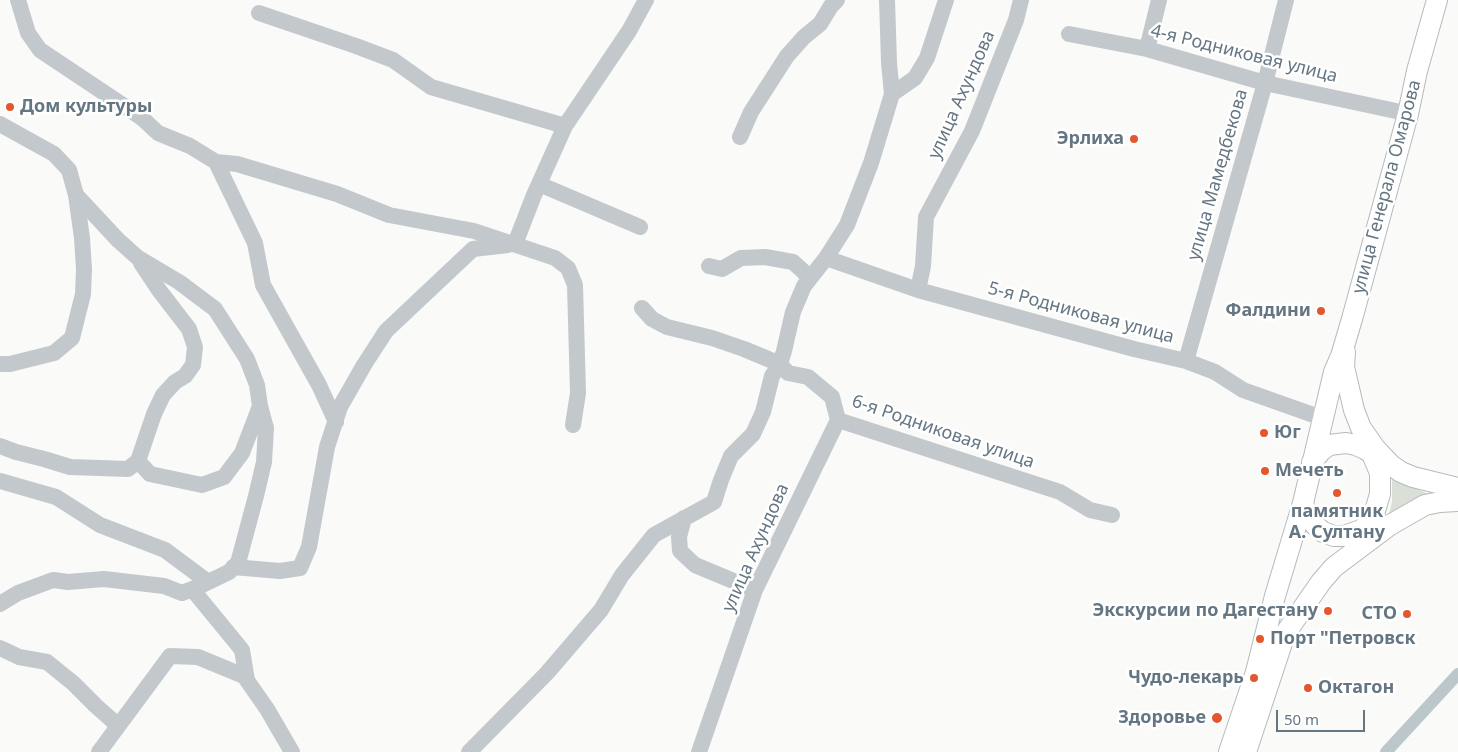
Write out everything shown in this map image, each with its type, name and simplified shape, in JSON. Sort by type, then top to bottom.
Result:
[{"type":"main road","name":"улица Генерала Омарова","points":[[1311,464],[1322,418],[1339,370],[1341,356],[1409,114],[1417,71],[1438,0]]},
{"type":"main road","points":[[1263,673],[1285,634],[1321,582],[1361,536],[1375,511],[1380,494],[1378,458],[1354,410],[1339,370]]},
{"type":"main road","points":[[1246,752],[1254,704],[1263,673],[1275,596],[1302,503],[1311,464],[1321,451],[1329,445],[1346,443],[1356,445],[1401,472],[1455,497]]},
{"type":"main road","points":[[1302,503],[1307,515],[1324,532],[1334,536],[1361,536],[1425,506],[1455,497]]},
{"type":"main road","points":[[1229,752],[1254,704]]},
{"type":"street","points":[[18,0],[28,33],[40,50],[142,118],[158,132],[190,146],[216,162],[237,164],[337,194],[389,215],[474,231],[555,258],[568,268],[575,285],[578,393],[573,424]]},
{"type":"street","points":[[515,244],[565,126],[629,31],[646,0]]},
{"type":"street","points":[[740,137],[751,112],[787,56],[804,37],[820,24],[837,0]]},
{"type":"street","points":[[468,752],[547,672],[601,610],[622,575],[654,535],[714,502],[731,456],[753,434],[763,412],[772,376],[780,364],[793,312],[804,286],[826,258],[847,225],[871,163],[892,94],[887,0]]},
{"type":"street","points":[[892,94],[915,78],[927,58],[946,0]]},
{"type":"street","name":"улица Ахундова","points":[[918,290],[923,266],[926,218],[972,130],[1016,20],[1021,0]]},
{"type":"street","points":[[1147,49],[1159,0]]},
{"type":"street","name":"улица Мамедбекова","points":[[1186,361],[1265,83],[1286,0]]},
{"type":"street","points":[[259,13],[393,60],[431,87],[565,126]]},
{"type":"street","name":"4-я Родниковая улица","points":[[1069,34],[1147,49],[1265,83],[1409,114]]},
{"type":"street","points":[[0,124],[54,154],[69,170],[76,195],[84,269],[83,294],[72,338],[54,353],[10,364],[0,364]]},
{"type":"street","points":[[216,162],[255,243],[263,285],[319,385],[336,422]]},
{"type":"street","points":[[539,184],[640,227]]},
{"type":"street","points":[[0,604],[18,593],[53,580],[68,582],[104,579],[164,586],[182,593],[229,572],[238,563],[264,462],[266,428],[257,385],[247,358],[215,310],[178,282],[137,257],[118,240],[76,195]]},
{"type":"street","points":[[234,567],[280,571],[300,568],[309,547],[327,447],[340,407],[386,331],[473,249],[515,244]]},
{"type":"street","points":[[0,446],[70,466],[128,469],[138,461],[147,433],[163,395],[174,382],[185,376],[192,365],[195,347],[189,329],[137,257]]},
{"type":"street","points":[[709,266],[722,269],[741,258],[765,257],[793,262],[804,272],[809,280]]},
{"type":"street","name":"5-я Родниковая улица","points":[[826,258],[918,290],[1134,349],[1186,361],[1215,372],[1243,390],[1322,418]]},
{"type":"street","name":"6-я Родниковая улица","points":[[642,308],[652,319],[667,327],[712,338],[780,364],[788,373],[808,377],[832,397],[838,420],[1060,492],[1090,510],[1112,515]]},
{"type":"street","points":[[138,461],[150,474],[202,485],[224,477],[242,453],[260,406]]},
{"type":"street","name":"улица Ахундова","points":[[698,752],[755,590],[838,420]]},
{"type":"street","points":[[0,481],[56,497],[100,525],[165,550],[208,582]]},
{"type":"street","points":[[684,518],[679,537],[680,551],[695,565],[755,590]]},
{"type":"street","points":[[192,589],[242,650],[247,680]]},
{"type":"street","points":[[0,648],[19,657],[47,662],[74,683],[113,721],[117,728]]},
{"type":"street","points":[[99,752],[170,656],[198,658],[244,676],[267,709],[292,752]]},
{"type":"shaded area","points":[[1392,478],[1431,495],[1384,522],[1390,511],[1392,501]]},
{"type":"waterway","points":[[1386,752],[1458,674]]},
{"type":"place","name":"Дом культуры","points":[[10,107]]},
{"type":"place","name":"Эрлиха","points":[[1134,139]]},
{"type":"place","name":"Фалдини","points":[[1321,311]]},
{"type":"place","name":"Юг","points":[[1264,433]]},
{"type":"place","name":"Мечеть","points":[[1265,471]]},
{"type":"place","name":"памятник А. Султану","points":[[1337,493]]},
{"type":"place","name":"Экскурсии по Дагестану","points":[[1328,611]]},
{"type":"place","name":"СТО","points":[[1407,614]]},
{"type":"place","name":"Порт \"Петровск","points":[[1260,639]]},
{"type":"place","name":"Чудо-лекарь","points":[[1254,678]]},
{"type":"place","name":"Октагон","points":[[1308,688]]},
{"type":"place","name":"Здоровье","points":[[1217,718]]}]
